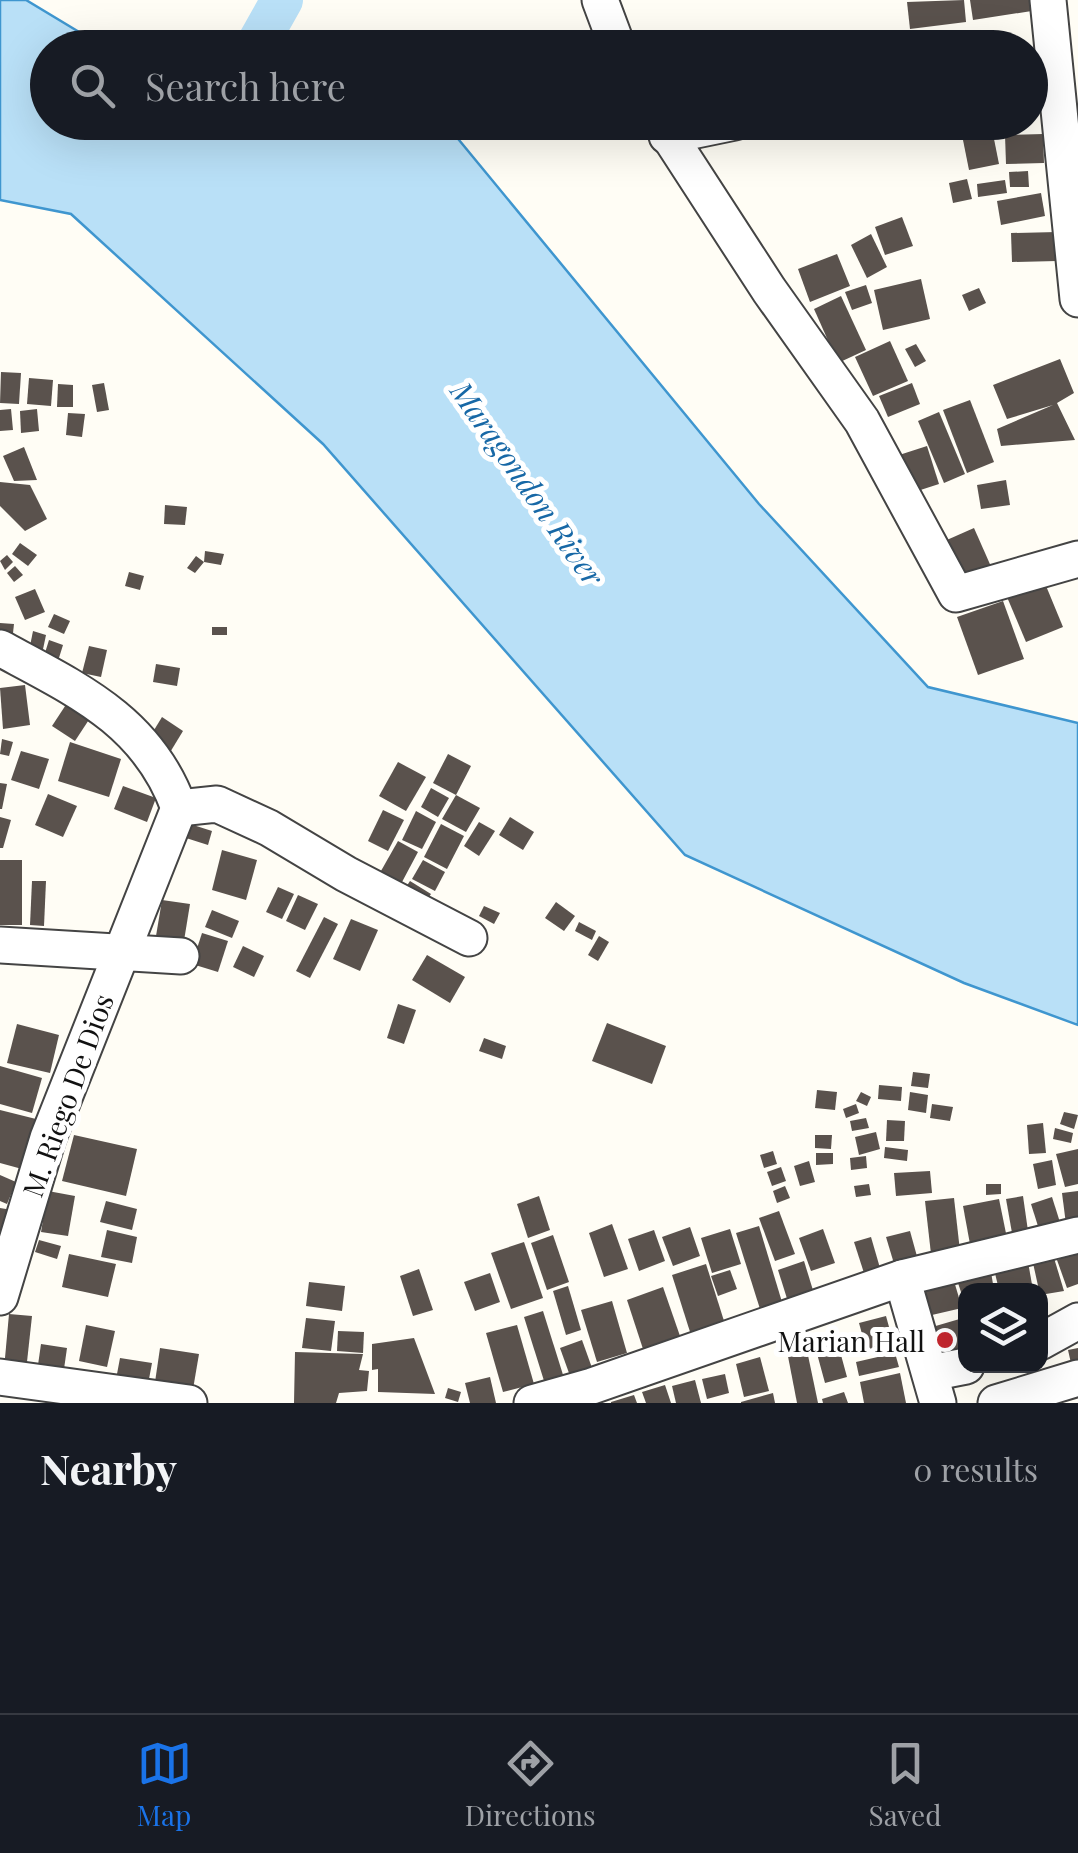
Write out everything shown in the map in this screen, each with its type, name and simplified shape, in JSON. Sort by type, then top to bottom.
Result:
[{"type":"street","points":[[600,0],[611,30]]},
{"type":"street","points":[[1048,0],[1078,299]]},
{"type":"street","points":[[670,140],[862,421],[956,594],[1078,560]]},
{"type":"street","points":[[0,648],[95,698],[140,740],[169,781],[179,808],[217,804],[270,828],[346,874],[469,938]]},
{"type":"street","name":"M. Riego De Dios","points":[[0,1297],[48,1138],[119,951],[179,808]]},
{"type":"street","points":[[0,946],[181,956]]},
{"type":"street","points":[[532,1403],[902,1278],[1078,1235]]},
{"type":"street","points":[[902,1278],[934,1388],[958,1372]]},
{"type":"street","points":[[1048,1337],[1078,1320]]},
{"type":"street","points":[[0,1377],[189,1403]]},
{"type":"street","points":[[996,1403],[1078,1378]]},
{"type":"water","name":"Maragondon River","points":[[0,0],[26,0],[76,30],[30,30],[30,140],[459,140],[759,504],[928,687],[1078,723],[1078,1025],[964,983],[685,855],[323,444],[71,214],[0,200]]},
{"type":"building","points":[[964,0],[966,22],[910,29],[907,2]]},
{"type":"building","points":[[970,0],[1037,0],[1038,10],[973,20]]},
{"type":"building","points":[[963,140],[994,140],[999,164],[969,170]]},
{"type":"building","points":[[1005,140],[1043,140],[1044,163],[1006,164]]},
{"type":"building","points":[[1028,171],[1029,187],[1010,187],[1009,172]]},
{"type":"building","points":[[967,179],[972,199],[953,203],[949,183]]},
{"type":"building","points":[[1005,180],[1007,193],[978,197],[977,184]]},
{"type":"building","points":[[1041,193],[1045,216],[1001,225],[997,201]]},
{"type":"building","points":[[902,217],[913,246],[885,255],[875,227]]},
{"type":"building","points":[[1057,232],[1057,261],[1012,262],[1011,233]]},
{"type":"building","points":[[871,234],[887,267],[867,278],[851,245]]},
{"type":"building","points":[[837,254],[850,286],[810,302],[798,269]]},
{"type":"building","points":[[921,279],[930,319],[883,330],[874,290]]},
{"type":"building","points":[[866,285],[872,303],[852,310],[845,292]]},
{"type":"building","points":[[979,288],[986,303],[969,311],[962,295]]},
{"type":"building","points":[[841,296],[866,350],[838,363],[814,309]]},
{"type":"building","points":[[890,341],[908,381],[873,396],[855,357]]},
{"type":"building","points":[[916,344],[926,361],[915,367],[905,349]]},
{"type":"building","points":[[1060,359],[1074,393],[1057,403],[1075,440],[1001,446],[997,429],[1053,405],[1007,419],[993,385]]},
{"type":"building","points":[[1,372],[21,373],[19,404],[0,403]]},
{"type":"building","points":[[29,378],[53,380],[51,406],[27,404]]},
{"type":"building","points":[[104,383],[109,410],[97,412],[92,385]]},
{"type":"building","points":[[912,383],[920,404],[888,417],[879,396]]},
{"type":"building","points":[[58,384],[73,385],[73,407],[57,407]]},
{"type":"building","points":[[970,400],[994,462],[967,473],[943,410]]},
{"type":"building","points":[[11,409],[13,430],[0,431],[0,410]]},
{"type":"building","points":[[37,409],[39,431],[21,433],[20,411]]},
{"type":"building","points":[[939,412],[965,474],[944,483],[918,421]]},
{"type":"building","points":[[68,413],[85,414],[82,437],[66,435]]},
{"type":"building","points":[[927,446],[939,484],[905,495],[893,457]]},
{"type":"building","points":[[24,447],[37,480],[14,481],[3,456]]},
{"type":"building","points":[[1006,480],[1010,505],[981,509],[977,485]]},
{"type":"building","points":[[0,482],[30,485],[47,519],[25,531],[0,506]]},
{"type":"building","points":[[165,505],[187,507],[185,525],[164,524]]},
{"type":"building","points":[[974,528],[993,571],[959,587],[940,543]]},
{"type":"building","points":[[20,543],[37,555],[28,566],[12,554]]},
{"type":"building","points":[[205,551],[224,554],[221,565],[204,562]]},
{"type":"building","points":[[7,555],[13,562],[5,570],[0,561]]},
{"type":"building","points":[[196,556],[204,562],[195,573],[187,568]]},
{"type":"building","points":[[15,566],[23,575],[14,582],[7,573]]},
{"type":"building","points":[[129,572],[144,576],[140,590],[125,586]]},
{"type":"building","points":[[1044,581],[1063,627],[1026,642],[1007,597]]},
{"type":"building","points":[[35,589],[45,612],[25,620],[15,597]]},
{"type":"building","points":[[1003,601],[1024,659],[978,675],[957,617]]},
{"type":"building","points":[[54,614],[70,621],[64,634],[48,627]]},
{"type":"building","points":[[0,623],[14,624],[12,642],[0,642]]},
{"type":"building","points":[[212,627],[227,627],[227,635],[212,635]]},
{"type":"building","points":[[33,631],[46,635],[42,654],[29,651]]},
{"type":"building","points":[[49,640],[63,645],[58,661],[44,656]]},
{"type":"building","points":[[89,646],[107,650],[101,677],[82,673]]},
{"type":"building","points":[[156,664],[180,668],[177,686],[153,682]]},
{"type":"building","points":[[25,685],[30,725],[3,729],[0,688]]},
{"type":"building","points":[[71,697],[94,712],[75,741],[52,726]]},
{"type":"building","points":[[162,717],[183,731],[169,754],[148,740]]},
{"type":"building","points":[[2,739],[13,742],[9,756],[0,754]]},
{"type":"building","points":[[70,742],[121,759],[109,797],[58,781]]},
{"type":"building","points":[[21,751],[49,759],[39,789],[11,780]]},
{"type":"building","points":[[448,754],[471,766],[456,795],[433,783]]},
{"type":"building","points":[[398,762],[426,777],[406,811],[379,796]]},
{"type":"building","points":[[0,783],[7,784],[2,809],[0,809]]},
{"type":"building","points":[[123,786],[156,798],[147,822],[114,809]]},
{"type":"building","points":[[431,788],[449,798],[438,817],[421,807]]},
{"type":"building","points":[[48,794],[77,806],[63,837],[35,825]]},
{"type":"building","points":[[456,795],[480,808],[466,832],[442,819]]},
{"type":"building","points":[[383,810],[404,820],[388,851],[368,841]]},
{"type":"building","points":[[416,811],[436,822],[422,849],[402,840]]},
{"type":"building","points":[[0,817],[11,820],[3,848],[0,848]]},
{"type":"building","points":[[510,817],[534,832],[523,850],[499,835]]},
{"type":"building","points":[[479,822],[495,831],[479,856],[464,846]]},
{"type":"building","points":[[190,824],[212,831],[208,845],[186,838]]},
{"type":"building","points":[[441,824],[464,836],[447,869],[424,857]]},
{"type":"building","points":[[398,841],[418,852],[394,897],[373,885]]},
{"type":"building","points":[[222,850],[257,860],[246,900],[212,890]]},
{"type":"building","points":[[0,860],[22,860],[22,925],[0,925]]},
{"type":"building","points":[[423,860],[445,872],[435,891],[412,879]]},
{"type":"building","points":[[32,881],[46,881],[44,926],[30,925]]},
{"type":"building","points":[[410,881],[431,894],[423,906],[402,893]]},
{"type":"building","points":[[278,887],[294,894],[282,919],[266,912]]},
{"type":"building","points":[[298,895],[318,904],[305,930],[286,921]]},
{"type":"building","points":[[162,900],[190,904],[182,953],[154,948]]},
{"type":"building","points":[[556,902],[575,916],[564,931],[545,918]]},
{"type":"building","points":[[484,906],[500,913],[494,924],[479,916]]},
{"type":"building","points":[[212,910],[239,921],[232,938],[205,927]]},
{"type":"building","points":[[324,917],[338,924],[310,978],[296,971]]},
{"type":"building","points":[[351,919],[378,930],[360,971],[333,959]]},
{"type":"building","points":[[579,922],[596,931],[592,940],[575,931]]},
{"type":"building","points":[[202,933],[228,941],[218,972],[192,964]]},
{"type":"building","points":[[599,936],[609,942],[598,961],[588,955]]},
{"type":"building","points":[[243,946],[264,956],[254,977],[233,967]]},
{"type":"building","points":[[427,955],[465,977],[450,1003],[412,980]]},
{"type":"building","points":[[398,1004],[416,1010],[404,1044],[387,1038]]},
{"type":"building","points":[[607,1023],[666,1046],[652,1084],[592,1061]]},
{"type":"building","points":[[17,1024],[59,1035],[50,1073],[7,1063]]},
{"type":"building","points":[[484,1038],[506,1046],[502,1059],[479,1051]]},
{"type":"building","points":[[0,1066],[42,1078],[32,1113],[0,1104]]},
{"type":"building","points":[[913,1072],[930,1074],[928,1088],[911,1086]]},
{"type":"building","points":[[879,1085],[902,1087],[901,1101],[878,1099]]},
{"type":"building","points":[[817,1090],[837,1092],[835,1110],[815,1108]]},
{"type":"building","points":[[861,1092],[871,1097],[867,1106],[856,1101]]},
{"type":"building","points":[[910,1092],[928,1095],[926,1113],[908,1110]]},
{"type":"building","points":[[856,1104],[859,1113],[846,1118],[843,1109]]},
{"type":"building","points":[[932,1104],[953,1107],[950,1121],[930,1118]]},
{"type":"building","points":[[0,1110],[36,1119],[22,1169],[0,1163]]},
{"type":"building","points":[[1064,1112],[1078,1115],[1074,1129],[1060,1124]]},
{"type":"building","points":[[866,1118],[869,1128],[852,1131],[850,1121]]},
{"type":"building","points":[[887,1120],[905,1121],[904,1141],[886,1141]]},
{"type":"building","points":[[1043,1123],[1046,1153],[1029,1154],[1027,1125]]},
{"type":"building","points":[[1055,1128],[1073,1133],[1071,1143],[1053,1139]]},
{"type":"building","points":[[876,1132],[880,1149],[859,1155],[855,1137]]},
{"type":"building","points":[[74,1135],[137,1149],[126,1196],[62,1181]]},
{"type":"building","points":[[815,1135],[832,1135],[831,1149],[815,1148]]},
{"type":"building","points":[[885,1147],[908,1150],[907,1161],[884,1158]]},
{"type":"building","points":[[1078,1149],[1078,1184],[1065,1187],[1056,1154]]},
{"type":"building","points":[[773,1151],[777,1164],[764,1168],[760,1155]]},
{"type":"building","points":[[816,1153],[833,1153],[833,1164],[816,1165]]},
{"type":"building","points":[[866,1156],[867,1168],[851,1170],[850,1158]]},
{"type":"building","points":[[1052,1160],[1056,1185],[1038,1189],[1033,1164]]},
{"type":"building","points":[[809,1161],[815,1182],[800,1186],[794,1166]]},
{"type":"building","points":[[781,1167],[786,1181],[772,1186],[767,1172]]},
{"type":"building","points":[[930,1171],[932,1193],[896,1196],[894,1173]]},
{"type":"building","points":[[0,1175],[16,1182],[7,1204],[0,1201]]},
{"type":"building","points":[[869,1184],[871,1195],[856,1197],[854,1186]]},
{"type":"building","points":[[986,1184],[1001,1184],[1001,1194],[986,1195]]},
{"type":"building","points":[[785,1186],[790,1198],[777,1203],[773,1191]]},
{"type":"building","points":[[48,1191],[75,1196],[68,1236],[41,1232]]},
{"type":"building","points":[[1078,1191],[1078,1231],[1067,1232],[1062,1193]]},
{"type":"building","points":[[539,1196],[550,1230],[528,1238],[517,1204]]},
{"type":"building","points":[[1023,1196],[1028,1231],[1012,1233],[1006,1199]]},
{"type":"building","points":[[1052,1197],[1064,1235],[1043,1242],[1031,1204]]},
{"type":"building","points":[[954,1198],[960,1251],[931,1254],[925,1201]]},
{"type":"building","points":[[999,1199],[1009,1248],[972,1255],[963,1206]]},
{"type":"building","points":[[106,1201],[137,1209],[132,1230],[100,1222]]},
{"type":"building","points":[[0,1208],[12,1210],[0,1241]]},
{"type":"building","points":[[779,1211],[795,1254],[775,1261],[759,1218]]},
{"type":"building","points":[[612,1224],[628,1269],[604,1277],[589,1233]]},
{"type":"building","points":[[759,1226],[782,1302],[760,1309],[736,1233]]},
{"type":"building","points":[[690,1227],[700,1256],[673,1266],[662,1237]]},
{"type":"building","points":[[730,1229],[741,1264],[712,1273],[701,1238]]},
{"type":"building","points":[[823,1229],[835,1263],[811,1271],[799,1238]]},
{"type":"building","points":[[107,1230],[137,1237],[132,1263],[101,1257]]},
{"type":"building","points":[[654,1230],[665,1261],[639,1271],[628,1239]]},
{"type":"building","points":[[910,1231],[918,1260],[895,1267],[886,1237]]},
{"type":"building","points":[[553,1235],[569,1282],[547,1290],[531,1243]]},
{"type":"building","points":[[871,1237],[880,1268],[864,1273],[854,1242]]},
{"type":"building","points":[[39,1240],[61,1246],[57,1259],[35,1252]]},
{"type":"building","points":[[524,1242],[543,1298],[511,1309],[491,1253]]},
{"type":"building","points":[[1078,1252],[1078,1284],[1067,1288],[1057,1260]]},
{"type":"building","points":[[69,1254],[116,1264],[108,1297],[62,1287]]},
{"type":"building","points":[[1054,1258],[1064,1291],[1048,1294],[1048,1283],[1037,1283],[1033,1263]]},
{"type":"building","points":[[804,1261],[816,1300],[790,1308],[778,1270]]},
{"type":"building","points":[[1028,1262],[1032,1283],[997,1283],[994,1269]]},
{"type":"building","points":[[706,1264],[725,1324],[691,1335],[672,1275]]},
{"type":"building","points":[[419,1269],[433,1310],[413,1316],[400,1276]]},
{"type":"building","points":[[730,1270],[737,1289],[718,1296],[711,1276]]},
{"type":"building","points":[[991,1272],[993,1283],[958,1283],[957,1280]]},
{"type":"building","points":[[490,1273],[500,1302],[475,1311],[464,1282]]},
{"type":"building","points":[[954,1281],[958,1309],[919,1318],[912,1292]]},
{"type":"building","points":[[309,1282],[345,1286],[342,1311],[306,1306]]},
{"type":"building","points":[[568,1286],[581,1330],[566,1335],[553,1291]]},
{"type":"building","points":[[663,1287],[680,1336],[643,1349],[627,1300]]},
{"type":"building","points":[[612,1301],[627,1353],[597,1362],[581,1310]]},
{"type":"building","points":[[543,1311],[564,1378],[545,1384],[524,1317]]},
{"type":"building","points":[[9,1314],[32,1316],[26,1371],[4,1369]]},
{"type":"building","points":[[886,1316],[894,1345],[867,1352],[859,1323]]},
{"type":"building","points":[[306,1318],[335,1321],[331,1351],[302,1348]]},
{"type":"building","name":"Marian Hall","points":[[958,1319],[958,1353],[932,1361],[922,1330]]},
{"type":"building","points":[[86,1325],[115,1331],[107,1367],[79,1361]]},
{"type":"building","points":[[517,1325],[534,1384],[503,1392],[486,1333]]},
{"type":"building","points":[[338,1331],[364,1332],[363,1353],[337,1351]]},
{"type":"building","points":[[835,1333],[847,1377],[825,1383],[813,1339]]},
{"type":"building","points":[[414,1338],[435,1394],[378,1392],[378,1369],[372,1370],[372,1344]]},
{"type":"building","points":[[582,1340],[596,1379],[574,1387],[560,1348]]},
{"type":"building","points":[[805,1341],[818,1403],[797,1403],[786,1346]]},
{"type":"building","points":[[41,1344],[67,1348],[62,1383],[36,1379]]},
{"type":"building","points":[[160,1348],[199,1354],[192,1395],[154,1389]]},
{"type":"building","points":[[1078,1348],[1078,1371],[1073,1372],[1068,1350]]},
{"type":"building","points":[[295,1352],[363,1354],[359,1370],[369,1371],[367,1391],[339,1393],[336,1403],[294,1403]]},
{"type":"building","points":[[895,1353],[899,1367],[859,1376],[856,1362]]},
{"type":"building","points":[[760,1357],[769,1391],[744,1397],[736,1364]]},
{"type":"building","points":[[120,1358],[152,1363],[146,1395],[114,1390]]},
{"type":"building","points":[[900,1373],[906,1403],[864,1403],[860,1382]]},
{"type":"building","points":[[725,1374],[729,1393],[707,1399],[702,1379]]},
{"type":"building","points":[[490,1377],[496,1403],[470,1403],[465,1383]]},
{"type":"building","points":[[695,1380],[701,1403],[676,1403],[672,1386]]},
{"type":"building","points":[[665,1385],[671,1403],[646,1403],[642,1392]]},
{"type":"building","points":[[448,1388],[461,1392],[458,1402],[445,1398]]},
{"type":"building","points":[[844,1392],[848,1403],[823,1403],[822,1399]]},
{"type":"building","points":[[773,1393],[775,1403],[741,1403],[741,1402]]},
{"type":"building","points":[[634,1395],[637,1403],[611,1403],[611,1402]]},
{"type":"waterway","points":[[265,30],[282,0]]},
{"type":"place","name":"Marian Hall","points":[[945,1340]]}]
